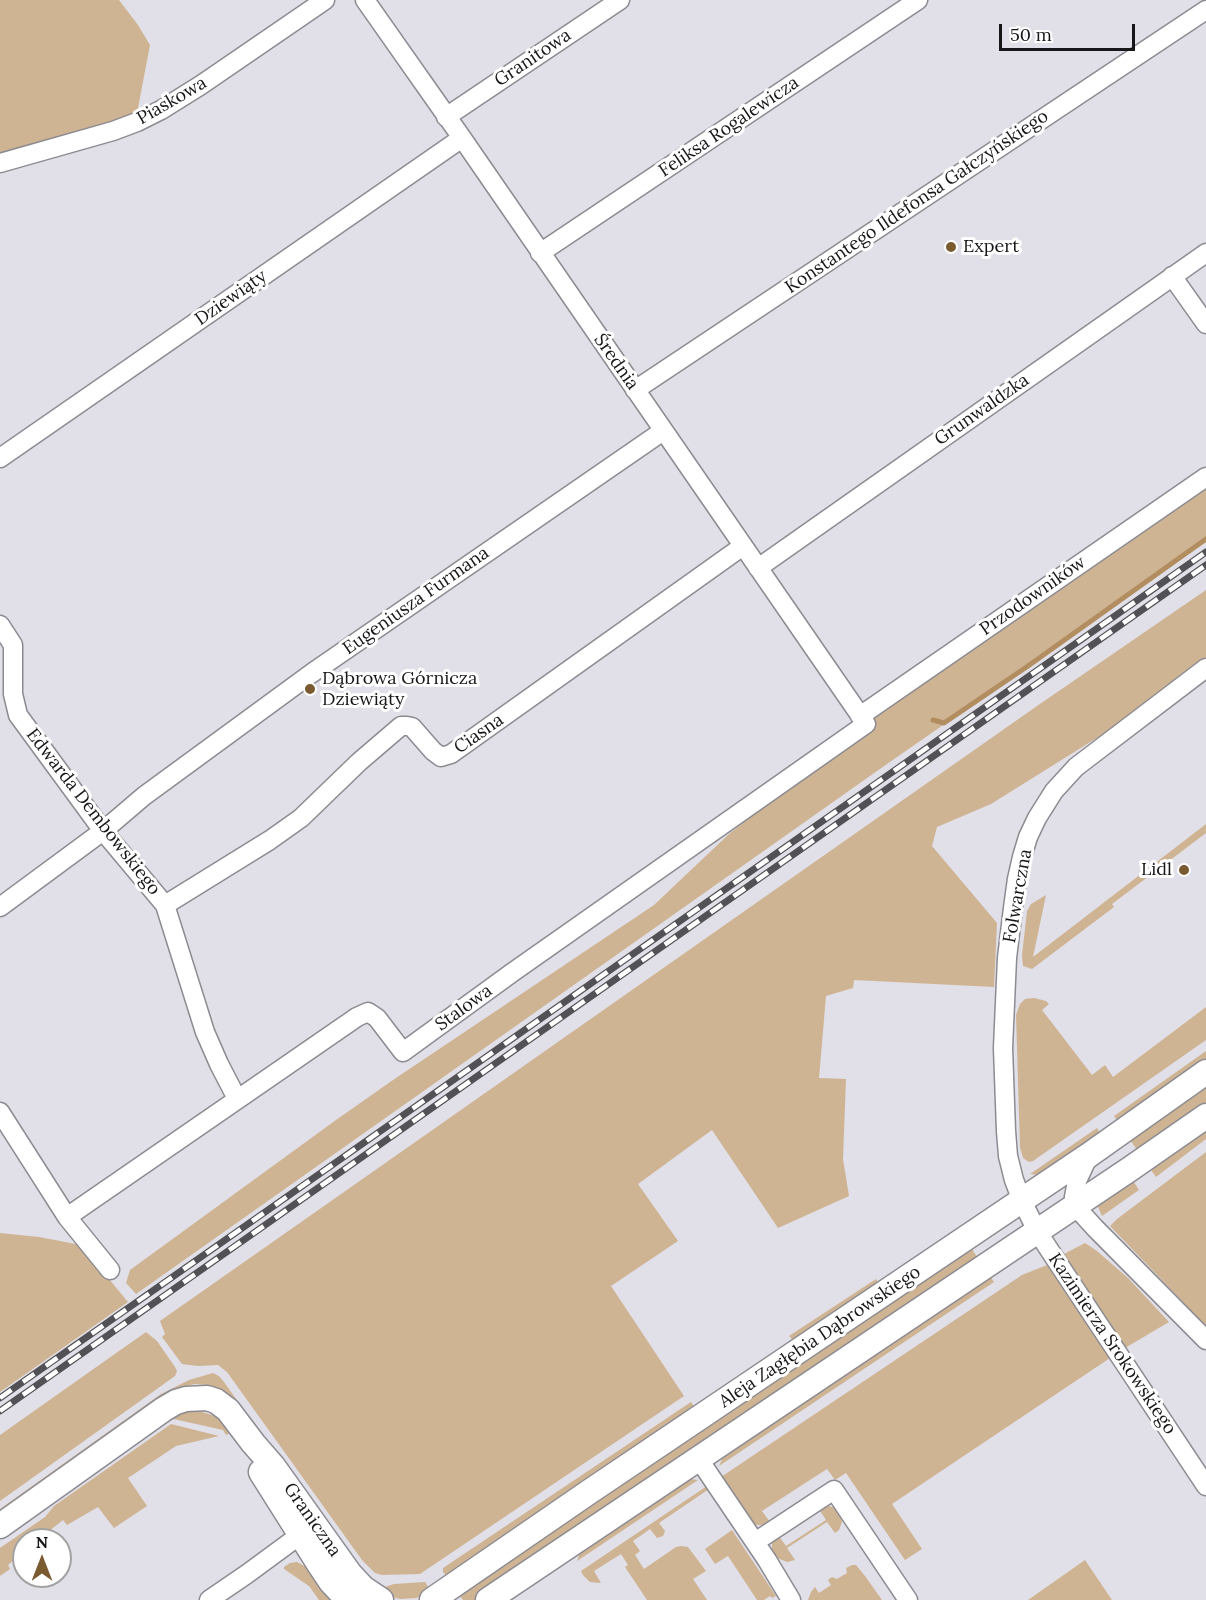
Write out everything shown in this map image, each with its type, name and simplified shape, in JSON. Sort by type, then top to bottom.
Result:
[{"type":"street","name":"Piaskowa","points":[[0,163],[113,131],[161,110],[187,95],[325,0]]},
{"type":"street","name":"Średnia","points":[[365,0],[863,720]]},
{"type":"street","name":"Granitowa","points":[[446,117],[620,0]]},
{"type":"street","name":"Feliksa Rogalewicza","points":[[540,253],[918,0]]},
{"type":"street","name":"Konstantego Ildefonsa Gałczyńskiego","points":[[635,390],[1200,12]]},
{"type":"street","name":"Dziewiąty","points":[[0,458],[462,138]]},
{"type":"street","name":"Grunwaldzka","points":[[758,568],[1206,253]]},
{"type":"street","points":[[1172,276],[1206,324]]},
{"type":"street","name":"Eugeniusza Furmana","points":[[0,907],[103,831],[144,796],[312,673],[663,431]]},
{"type":"street","name":"Przodowników","points":[[863,720],[1206,477]]},
{"type":"street","name":"Ciasna","points":[[165,905],[302,818],[359,762],[401,726],[412,727],[441,757],[451,754],[743,546]]},
{"type":"street","name":"Edwarda Dembowskiego","points":[[0,625],[14,645],[13,694],[18,715],[103,831],[165,905],[205,1032],[238,1098]]},
{"type":"street","name":"Folwarczna","points":[[1022,1201],[1008,1156],[1003,1048],[1007,958],[1017,879],[1028,837],[1047,801],[1076,766],[1206,668]]},
{"type":"street","name":"Stalowa","points":[[67,1217],[357,1017],[368,1012],[377,1018],[403,1052],[863,720]]},
{"type":"street","name":"Aleja Zagłębia Dąbrowskiego","points":[[432,1600],[1022,1201],[1206,1072]]},
{"type":"street","points":[[0,1112],[67,1217],[110,1270]]},
{"type":"street","name":"Aleja Zagłębia Dąbrowskiego","points":[[488,1600],[1206,1116]]},
{"type":"street","points":[[1089,1155],[1077,1181],[1075,1206],[1206,1340]]},
{"type":"street","name":"Kazimierza Srokowskiego","points":[[1022,1201],[1037,1231],[1206,1486]]},
{"type":"street","name":"Graniczna","points":[[0,1526],[164,1409],[181,1401],[200,1397],[212,1399],[223,1405],[234,1417],[273,1466],[357,1581],[381,1600]]},
{"type":"street","name":"Graniczna","points":[[248,1436],[262,1475],[331,1582],[348,1600]]},
{"type":"street","points":[[699,1458],[790,1600]]},
{"type":"street","points":[[754,1542],[834,1490],[908,1600]]},
{"type":"street","points":[[209,1600],[300,1535],[311,1534],[327,1541]]},
{"type":"shaded area","points":[[0,0],[119,0],[150,45],[137,113],[0,155]]},
{"type":"shaded area","points":[[1206,485],[1206,542],[877,771],[136,1294],[126,1283],[130,1270],[336,1120],[654,905],[729,834],[816,765],[873,730],[877,707]]},
{"type":"shaded area","points":[[1206,590],[1206,657],[1124,721],[991,804],[937,827],[932,846],[997,923],[994,987],[854,980],[853,988],[826,996],[819,1078],[846,1079],[843,1159],[849,1196],[778,1228],[712,1130],[638,1184],[678,1241],[611,1286],[684,1396],[420,1574],[382,1575],[375,1573],[362,1560],[227,1372],[218,1365],[182,1364],[162,1337],[165,1334],[160,1321]]},
{"type":"shaded area","points":[[1206,824],[1206,833],[1112,904],[1114,907],[1032,969],[1023,966],[1027,911],[1031,904],[1046,895],[1033,957]]},
{"type":"shaded area","points":[[1034,998],[1049,1004],[1042,1010],[1092,1075],[1105,1065],[1113,1077],[1206,1007],[1206,1040],[1029,1162],[1023,1158],[1020,1147],[1016,1015],[1020,1004],[1025,999]]},
{"type":"shaded area","points":[[1206,1051],[1206,1060],[1119,1123],[1114,1116]]},
{"type":"shaded area","points":[[1206,1082],[1206,1105],[1139,1153],[1129,1138]]},
{"type":"shaded area","points":[[1206,1127],[1206,1139],[1156,1177],[1149,1167]]},
{"type":"shaded area","points":[[1097,1128],[1101,1135],[1039,1175],[1030,1174]]},
{"type":"shaded area","points":[[1206,1152],[1206,1326],[1110,1226]]},
{"type":"shaded area","points":[[1132,1179],[1139,1190],[1102,1216],[1098,1205]]},
{"type":"shaded area","points":[[0,1233],[81,1245],[128,1302],[0,1392]]},
{"type":"shaded area","points":[[1085,1243],[1128,1278],[1169,1322],[1125,1348],[1064,1254]]},
{"type":"shaded area","points":[[970,1246],[979,1260],[475,1600],[463,1600],[457,1592]]},
{"type":"shaded area","points":[[1047,1265],[1110,1358],[892,1504],[922,1549],[905,1560],[846,1473],[835,1480],[827,1469],[762,1511],[770,1522],[756,1525],[751,1522],[721,1477],[1022,1275]]},
{"type":"shaded area","points":[[989,1275],[994,1282],[719,1466],[724,1455]]},
{"type":"shaded area","points":[[876,1279],[880,1285],[793,1340],[789,1336]]},
{"type":"shaded area","points":[[146,1332],[157,1341],[175,1367],[177,1371],[175,1376],[0,1501],[0,1435]]},
{"type":"shaded area","points":[[213,1373],[224,1382],[249,1417],[247,1418],[230,1396],[220,1389],[195,1384],[178,1388],[0,1514],[0,1509],[161,1394],[189,1380]]},
{"type":"shaded area","points":[[691,1402],[696,1409],[450,1581],[443,1572],[443,1568]]},
{"type":"shaded area","points":[[199,1411],[215,1416],[232,1432],[226,1435],[223,1430],[169,1418],[174,1414]]},
{"type":"shaded area","points":[[171,1424],[219,1436],[176,1446],[128,1478],[147,1506],[114,1528],[98,1507],[67,1525],[63,1520],[53,1528],[29,1528],[45,1517],[54,1506]]},
{"type":"shaded area","points":[[690,1479],[698,1480],[577,1561],[580,1552]]},
{"type":"shaded area","points":[[707,1486],[709,1489],[659,1523],[665,1531],[663,1536],[657,1538],[650,1529],[633,1541],[640,1551],[635,1555],[644,1569],[676,1547],[688,1547],[706,1571],[693,1579],[707,1600],[647,1600],[625,1567],[628,1565],[621,1554],[594,1571],[601,1583],[590,1582],[583,1575],[581,1571]]},
{"type":"shaded area","points":[[826,1505],[835,1508],[840,1514],[842,1522],[839,1530],[835,1533],[827,1522],[787,1548],[795,1560],[787,1562],[775,1557],[772,1543],[778,1535],[786,1546],[826,1520],[819,1509]]},
{"type":"shaded area","points":[[732,1530],[776,1596],[757,1600],[728,1556],[715,1564],[705,1549]]},
{"type":"shaded area","points":[[12,1540],[12,1562],[8,1565],[10,1569],[0,1576],[0,1548]]},
{"type":"shaded area","points":[[1085,1560],[1112,1600],[1028,1600]]},
{"type":"shaded area","points":[[297,1562],[306,1567],[331,1600],[319,1600],[309,1586],[284,1569],[290,1563]]},
{"type":"shaded area","points":[[856,1565],[882,1600],[808,1600],[815,1587],[819,1593],[831,1585],[828,1580],[832,1577],[837,1579],[847,1573],[846,1568]]},
{"type":"shaded area","points":[[425,1582],[432,1593],[416,1598],[400,1599],[388,1596],[382,1588],[394,1584]]},
{"type":"waterway","points":[[933,720],[944,723],[1206,539]]},
{"type":"railway","points":[[0,1398],[1206,552]]},
{"type":"railway","points":[[0,1411],[1206,565]]},
{"type":"place","name":"Expert","points":[[951,247]]},
{"type":"place","name":"Dąbrowa Górnicza Dziewiąty","points":[[310,689]]},
{"type":"place","name":"Lidl","points":[[1184,870]]}]
